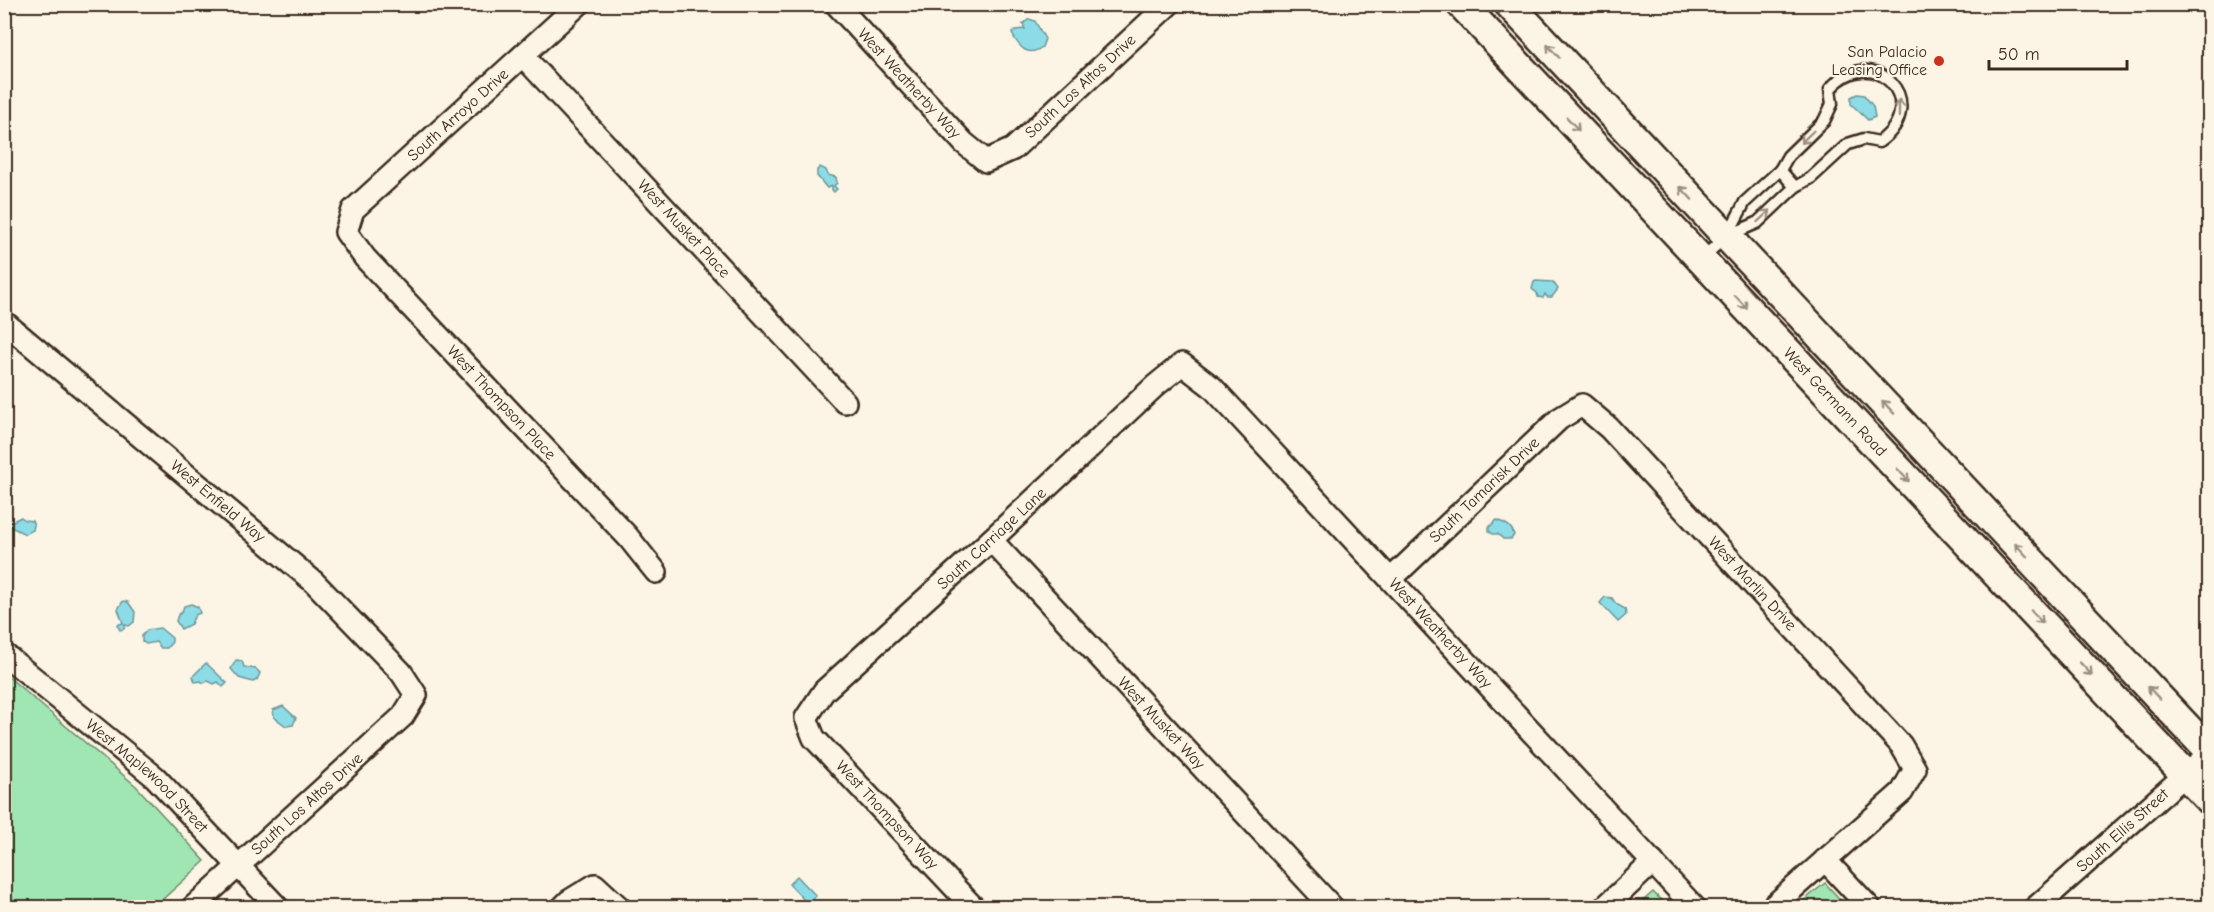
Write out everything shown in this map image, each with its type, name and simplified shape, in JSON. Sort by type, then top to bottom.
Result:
[{"type":"main road","name":"West Germann Road","points":[[1461,4],[2210,801]]},
{"type":"main road","points":[[1509,4],[2210,753]]},
{"type":"street","name":"South Arroyo Drive","points":[[346,232],[353,210],[579,4]]},
{"type":"street","name":"West Weatherby Way","points":[[836,4],[964,143],[986,161]]},
{"type":"street","name":"South Los Altos Drive","points":[[986,161],[1012,149],[1169,4]]},
{"type":"street","name":"West Musket Place","points":[[523,56],[844,402]]},
{"type":"street","name":"West Thompson Place","points":[[346,232],[362,255],[628,537],[656,572]]},
{"type":"street","name":"West Enfield Way","points":[[4,322],[314,582],[401,672],[416,695]]},
{"type":"street","name":"West Weatherby Way","points":[[1182,364],[1212,387],[1695,908]]},
{"type":"street","name":"South Carriage Lane","points":[[806,718],[824,691],[991,540],[1155,386],[1182,364]]},
{"type":"street","name":"South Tamarisk Drive","points":[[1391,579],[1559,419],[1582,405]]},
{"type":"street","name":"West Marlin Drive","points":[[1582,405],[1609,428],[1901,745],[1915,769],[1902,792],[1825,860]]},
{"type":"street","name":"West Musket Way","points":[[991,540],[1333,908]]},
{"type":"street","name":"West Maplewood Street","points":[[4,654],[155,777],[278,908]]},
{"type":"street","name":"South Los Altos Drive","points":[[192,908],[403,716],[416,695]]},
{"type":"street","name":"West Thompson Way","points":[[806,718],[814,738],[974,908]]},
{"type":"street","name":"South Ellis Street","points":[[2035,908],[2210,753]]},
{"type":"street","points":[[1771,908],[1825,860],[1870,908]]},
{"type":"street","points":[[1604,908],[1653,862]]},
{"type":"street","points":[[562,908],[595,885],[620,908]]},
{"type":"lane","points":[[1701,260],[1727,236],[1756,223],[1795,187],[1811,178],[1848,144],[1864,139],[1879,142],[1891,134],[1898,122],[1901,108],[1899,95],[1891,83],[1880,74],[1866,70],[1852,72],[1840,79],[1830,89],[1832,104],[1824,121],[1788,156],[1780,170],[1745,202],[1727,236]]},
{"type":"lane","points":[[1780,170],[1795,187]]},
{"type":"green space","points":[[5,674],[136,786],[205,861],[154,907],[7,908],[5,905]]},
{"type":"green space","points":[[1825,883],[1847,907],[1796,907]]},
{"type":"green space","points":[[1653,892],[1668,907],[1636,907]]},
{"type":"water","points":[[1029,19],[1035,21],[1045,39],[1042,47],[1032,51],[1024,50],[1012,34],[1015,30],[1025,29],[1023,24]]},
{"type":"water","points":[[1857,94],[1864,95],[1873,106],[1875,117],[1868,120],[1851,104],[1851,97]]},
{"type":"water","points":[[820,167],[826,170],[828,175],[836,177],[837,183],[834,186],[837,189],[834,192],[832,186],[827,188],[817,176],[817,170]]},
{"type":"water","points":[[1536,281],[1553,282],[1558,289],[1552,297],[1547,297],[1545,294],[1543,298],[1538,297],[1532,289]]},
{"type":"water","points":[[21,517],[32,521],[33,530],[25,534],[11,527],[11,522]]},
{"type":"water","points":[[1497,520],[1512,529],[1514,535],[1511,539],[1503,539],[1498,534],[1489,531],[1489,527]]},
{"type":"water","points":[[1605,597],[1612,598],[1616,604],[1625,609],[1626,615],[1618,622],[1600,603]]},
{"type":"water","points":[[123,601],[128,602],[135,612],[134,622],[129,626],[125,625],[124,629],[120,630],[117,625],[123,623],[118,609]]},
{"type":"water","points":[[191,604],[198,607],[200,613],[195,615],[191,624],[181,629],[176,621],[178,615],[184,606]]},
{"type":"water","points":[[160,628],[172,638],[167,648],[161,648],[156,642],[146,644],[142,641],[142,636],[147,630]]},
{"type":"water","points":[[236,660],[242,661],[244,667],[256,669],[260,673],[257,680],[253,682],[239,678],[231,669]]},
{"type":"water","points":[[206,663],[227,683],[223,687],[218,682],[214,684],[208,681],[195,682],[193,676]]},
{"type":"water","points":[[283,706],[296,718],[293,725],[286,726],[274,717],[273,710]]},
{"type":"water","points":[[797,876],[816,896],[808,904],[789,884]]},
{"type":"place","name":"San Palacio Leasing Office","points":[[1939,61]]}]
